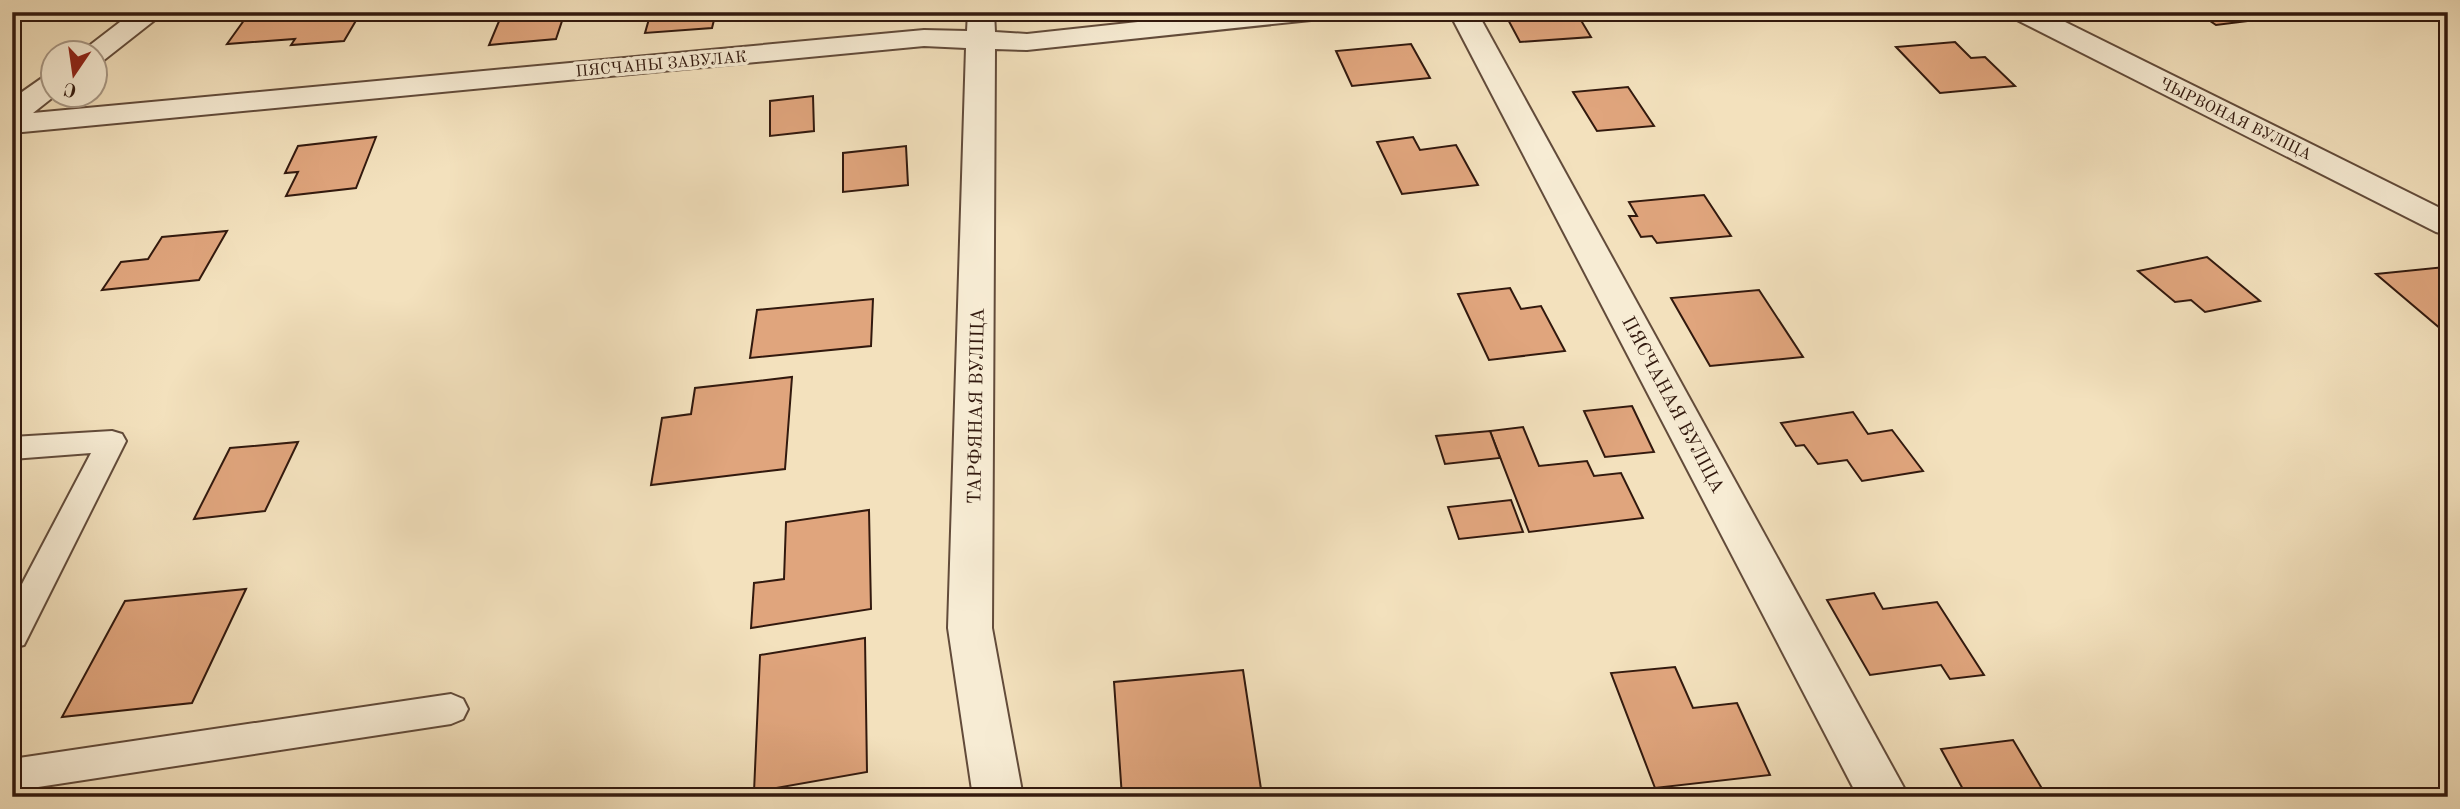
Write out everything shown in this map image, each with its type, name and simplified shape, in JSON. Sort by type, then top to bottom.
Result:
[{"type":"street","points":[[108,44],[151,12]]},
{"type":"street","name":"ПЯСЧАНЫ ЗАВУЛАК","points":[[12,124],[924,38],[982,26],[1027,42],[1311,12]]},
{"type":"street","name":"ПЯСЧАНАЯ ВУЛІЦА","points":[[1463,12],[1884,797]]},
{"type":"street","name":"ЧЫРВОНАЯ ВУЛІЦА","points":[[2023,12],[2448,225]]},
{"type":"street","name":"ТАРФЯНАЯ ВУЛІЦА","points":[[982,26],[970,628],[998,797]]},
{"type":"street","points":[[12,114],[38,95]]},
{"type":"lane","points":[[12,448],[112,441],[12,635]]},
{"type":"lane","points":[[12,775],[451,709]]},
{"type":"building","points":[[250,12],[361,12],[344,41],[291,45],[295,39],[227,44]]},
{"type":"building","points":[[565,12],[556,39],[489,45],[502,14]]},
{"type":"building","points":[[651,12],[716,12],[712,28],[645,33]]},
{"type":"building","points":[[750,12],[802,12],[802,15],[750,21]]},
{"type":"building","points":[[1576,12],[1591,37],[1520,42],[1505,14]]},
{"type":"building","points":[[2197,12],[2271,12],[2279,17],[2216,25]]},
{"type":"building","points":[[1955,42],[1971,58],[1985,57],[2015,86],[1940,93],[1896,47]]},
{"type":"building","points":[[1411,44],[1430,78],[1352,86],[1336,51]]},
{"type":"building","points":[[1628,87],[1654,126],[1597,131],[1573,92]]},
{"type":"building","points":[[813,96],[814,131],[770,136],[770,101]]},
{"type":"building","points":[[376,137],[356,188],[286,196],[298,172],[285,173],[298,146]]},
{"type":"building","points":[[1413,137],[1420,150],[1456,145],[1478,185],[1402,194],[1377,142]]},
{"type":"building","points":[[906,146],[908,185],[843,192],[843,153]]},
{"type":"building","points":[[1704,195],[1731,236],[1657,243],[1652,236],[1641,237],[1629,216],[1637,216],[1629,202]]},
{"type":"building","points":[[227,231],[199,280],[102,290],[121,262],[148,259],[162,237]]},
{"type":"building","points":[[2207,257],[2260,301],[2205,312],[2191,300],[2175,302],[2138,271]]},
{"type":"building","points":[[2445,267],[2448,270],[2448,335],[2376,274]]},
{"type":"building","points":[[1510,288],[1521,309],[1541,306],[1565,351],[1489,360],[1458,294]]},
{"type":"building","points":[[1759,290],[1803,357],[1710,366],[1671,298]]},
{"type":"building","points":[[873,299],[871,346],[750,358],[757,310]]},
{"type":"building","points":[[792,377],[785,469],[651,485],[662,418],[691,414],[695,388]]},
{"type":"building","points":[[1632,406],[1654,452],[1605,457],[1584,411]]},
{"type":"building","points":[[1853,412],[1868,434],[1892,430],[1923,471],[1862,481],[1847,460],[1818,464],[1804,445],[1796,446],[1781,423]]},
{"type":"building","points":[[1523,427],[1539,466],[1587,461],[1594,476],[1621,473],[1643,518],[1529,532],[1490,431]]},
{"type":"building","points":[[1490,431],[1500,458],[1445,464],[1436,436]]},
{"type":"building","points":[[298,442],[265,511],[194,519],[230,448]]},
{"type":"building","points":[[1511,500],[1523,532],[1459,539],[1448,507]]},
{"type":"building","points":[[869,510],[871,609],[751,628],[754,583],[784,579],[786,522]]},
{"type":"building","points":[[246,589],[192,703],[62,717],[125,601]]},
{"type":"building","points":[[1874,593],[1883,609],[1937,602],[1984,675],[1950,679],[1941,665],[1870,675],[1827,600]]},
{"type":"building","points":[[865,638],[867,772],[754,792],[760,655]]},
{"type":"building","points":[[1675,667],[1693,708],[1737,703],[1770,775],[1655,788],[1611,673]]},
{"type":"building","points":[[1243,670],[1261,789],[1195,797],[1122,797],[1114,682]]},
{"type":"building","points":[[2013,740],[2047,797],[1931,797],[1965,793],[1941,749]]}]
